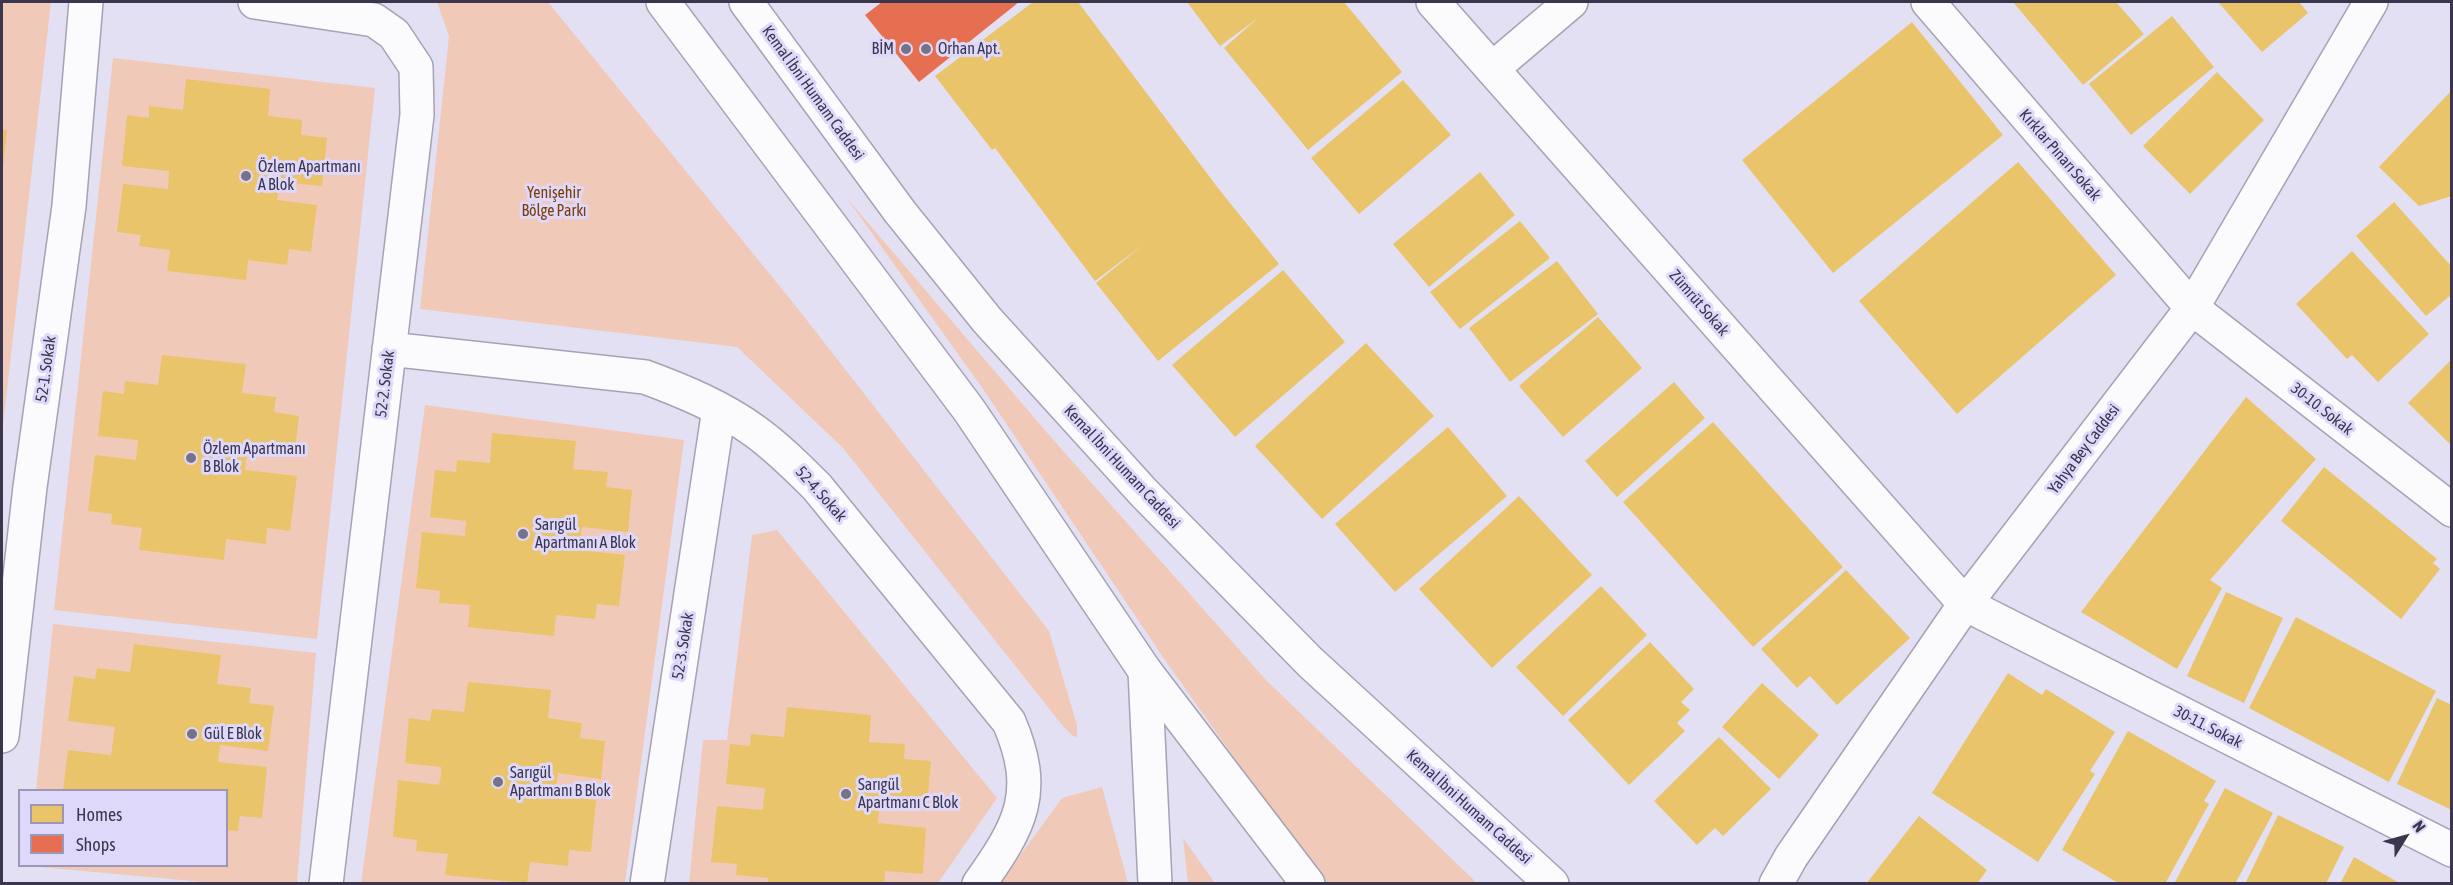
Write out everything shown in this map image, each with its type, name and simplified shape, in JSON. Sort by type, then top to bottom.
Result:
[{"type":"street","name":"52-1. Sokak","points":[[2,736],[30,487],[69,206],[86,2]]},
{"type":"street","name":"52-2. Sokak","points":[[255,2],[374,20],[394,34],[416,67],[417,115],[326,884]]},
{"type":"street","points":[[663,2],[969,411],[1145,671],[1308,884]]},
{"type":"street","name":"Zümrüt Sokak","points":[[1433,2],[1965,604]]},
{"type":"street","points":[[1492,69],[1570,2]]},
{"type":"street","name":"Kırklar Pınarı Sokak","points":[[1928,2],[2192,308]]},
{"type":"street","name":"Yahya Bey Caddesi","points":[[1776,884],[1791,857],[1965,604],[2192,308],[2371,2]]},
{"type":"street","name":"Kemal İbni Humam Caddesi","points":[[756,5],[900,212],[987,320],[1144,493],[1310,662],[1552,884]]},
{"type":"street","name":"30-10. Sokak","points":[[2192,308],[2451,510]]},
{"type":"street","name":"52-4. Sokak","points":[[389,349],[645,377],[682,391],[719,409],[755,431],[818,487],[1009,722],[1019,747],[1025,773],[1023,800],[1016,826],[1003,850],[979,884]]},
{"type":"street","name":"52-3. Sokak","points":[[647,884],[719,409]]},
{"type":"street","name":"30-11. Sokak","points":[[1965,604],[2451,850]]},
{"type":"street","points":[[1145,671],[1155,884]]},
{"type":"green space","points":[[2,2],[51,2],[2,434]]},
{"type":"green space","name":"Yenişehir Bölge Parkı","points":[[437,2],[548,2],[795,305],[1049,631],[1077,725],[1077,737],[1062,725],[843,448],[737,347],[420,309],[449,36]]},
{"type":"green space","points":[[113,58],[375,88],[317,639],[54,610]]},
{"type":"green space","points":[[846,197],[1049,435],[1266,680],[1477,883],[1323,883],[1167,663],[983,389]]},
{"type":"green space","points":[[425,405],[684,440],[625,883],[361,884]]},
{"type":"green space","points":[[777,530],[997,798],[938,883],[689,884],[703,740],[727,740],[752,535]]},
{"type":"green space","points":[[53,624],[316,653],[297,883],[214,883],[40,867],[228,867],[228,789],[36,789]]},
{"type":"green space","points":[[1102,787],[1128,883],[1000,883],[1062,798]]},
{"type":"green space","points":[[1183,838],[1215,883],[1188,883]]},
{"type":"building: Homes","points":[[1033,2],[1078,2],[1218,188],[1279,264],[1158,361],[1096,283],[1144,244],[1095,281],[995,148],[992,150],[935,76]]},
{"type":"building: Homes","points":[[1187,2],[1344,2],[1402,72],[1308,150],[1224,48],[1258,18],[1220,46]]},
{"type":"building: Homes","points":[[2013,2],[2116,2],[2144,34],[2083,85]]},
{"type":"building: Homes","points":[[2218,2],[2299,2],[2308,13],[2262,52]]},
{"type":"building: Homes","points":[[2172,16],[2214,67],[2131,135],[2089,84]]},
{"type":"building: Homes","points":[[1912,22],[2003,135],[1833,273],[1742,160]]},
{"type":"building: Homes","points":[[2217,72],[2264,120],[2190,194],[2143,146]]},
{"type":"building: Homes","name":"Özlem Apartmanı A Blok","points":[[186,79],[270,89],[268,116],[302,120],[301,135],[327,138],[322,186],[280,182],[277,200],[317,205],[311,252],[289,249],[287,265],[248,260],[246,280],[167,271],[170,250],[139,246],[141,235],[117,232],[123,184],[168,189],[169,171],[122,166],[127,115],[149,118],[149,106],[183,110]]},
{"type":"building: Homes","points":[[1403,80],[1451,135],[1359,214],[1311,158]]},
{"type":"building: Homes","points":[[2452,90],[2452,196],[2419,206],[2379,167]]},
{"type":"building: Homes","points":[[2,130],[7,130],[3,167],[2,167]]},
{"type":"building: Homes","points":[[2018,162],[2116,275],[1957,414],[1859,301]]},
{"type":"building: Homes","points":[[1480,172],[1515,215],[1429,287],[1393,244]]},
{"type":"building: Homes","points":[[2394,202],[2452,267],[2452,294],[2426,316],[2356,236]]},
{"type":"building: Homes","points":[[1520,221],[1550,258],[1460,329],[1430,292]]},
{"type":"building: Homes","points":[[2352,251],[2429,334],[2378,382],[2352,355],[2347,359],[2296,304]]},
{"type":"building: Homes","points":[[1557,261],[1598,314],[1510,382],[1469,328]]},
{"type":"building: Homes","points":[[1283,270],[1345,342],[1235,437],[1172,365]]},
{"type":"building: Homes","points":[[1598,317],[1642,368],[1563,437],[1519,386]]},
{"type":"building: Homes","points":[[1366,343],[1434,416],[1322,519],[1255,446]]},
{"type":"building: Homes","name":"Özlem Apartmanı B Blok","points":[[162,355],[246,364],[242,393],[276,397],[274,412],[299,416],[294,456],[248,450],[245,470],[297,476],[290,531],[267,528],[266,544],[226,539],[224,560],[139,550],[142,528],[111,524],[112,514],[88,511],[95,455],[136,460],[138,440],[98,436],[103,391],[124,394],[125,381],[158,385]]},
{"type":"building: Homes","points":[[2452,359],[2452,446],[2408,403]]},
{"type":"building: Homes","points":[[1674,382],[1705,418],[1617,497],[1585,461]]},
{"type":"building: Homes","points":[[2246,397],[2316,459],[2210,580],[2222,588],[2177,669],[2081,612]]},
{"type":"building: Homes","points":[[1713,422],[1843,567],[1753,647],[1623,502]]},
{"type":"building: Homes","points":[[1448,427],[1507,496],[1395,592],[1335,524]]},
{"type":"building: Homes","name":"Sarıgül Apartmanı A Blok","points":[[492,433],[576,441],[573,469],[608,472],[606,487],[632,490],[628,532],[582,527],[579,550],[625,555],[619,606],[597,604],[595,619],[556,615],[554,636],[468,627],[470,605],[439,603],[440,591],[416,588],[422,532],[465,536],[466,521],[430,517],[435,470],[456,472],[457,460],[490,463]]},
{"type":"building: Homes","points":[[2324,467],[2437,559],[2433,563],[2440,569],[2401,619],[2281,521]]},
{"type":"building: Homes","points":[[1519,496],[1592,575],[1492,668],[1419,589]]},
{"type":"building: Homes","points":[[1846,570],[1910,638],[1837,705],[1810,676],[1797,688],[1761,649]]},
{"type":"building: Homes","points":[[1601,586],[1647,635],[1563,716],[1516,667]]},
{"type":"building: Homes","points":[[2226,592],[2283,618],[2244,703],[2187,676]]},
{"type":"building: Homes","points":[[2296,617],[2436,691],[2389,782],[2249,708]]},
{"type":"building: Homes","points":[[1650,642],[1694,689],[1681,702],[1690,710],[1677,723],[1685,731],[1629,785],[1568,720]]},
{"type":"building: Homes","name":"Gül E Blok","points":[[134,644],[221,655],[217,684],[251,688],[249,703],[274,706],[268,751],[220,745],[218,762],[267,767],[262,818],[240,816],[238,831],[228,830],[228,789],[63,789],[68,750],[111,755],[115,727],[68,721],[74,676],[95,679],[97,668],[130,672]]},
{"type":"building: Homes","points":[[2008,673],[2042,695],[2046,689],[2115,732],[2090,771],[2095,774],[2038,862],[1932,793]]},
{"type":"building: Homes","name":"Sarıgül Apartmanı B Blok","points":[[468,682],[551,690],[548,718],[582,723],[580,738],[605,741],[601,779],[558,773],[555,795],[596,800],[591,852],[569,850],[568,866],[530,862],[527,883],[445,875],[448,854],[416,851],[417,840],[393,837],[398,780],[439,785],[441,775],[441,767],[405,763],[409,718],[430,721],[432,709],[464,712]]},
{"type":"building: Homes","points":[[1762,683],[1819,735],[1779,779],[1722,727]]},
{"type":"building: Homes","points":[[2437,698],[2452,705],[2452,810],[2397,784]]},
{"type":"building: Homes","name":"Sarıgül Apartmanı C Blok","points":[[787,707],[871,715],[869,742],[905,744],[904,759],[931,761],[927,804],[880,800],[878,823],[926,828],[923,874],[885,871],[884,884],[767,884],[768,878],[736,875],[737,864],[711,862],[717,806],[763,810],[765,788],[726,784],[730,744],[750,746],[751,734],[784,737]]},
{"type":"building: Homes","points":[[2128,731],[2216,781],[2204,801],[2209,804],[2165,884],[2120,884],[2062,850]]},
{"type":"building: Homes","points":[[1719,737],[1771,789],[1723,836],[1715,828],[1697,845],[1654,801]]},
{"type":"building: Homes","points":[[2225,788],[2273,813],[2235,884],[2174,884]]},
{"type":"building: Homes","points":[[2278,815],[2344,847],[2326,884],[2245,884]]},
{"type":"building: Homes","points":[[1919,816],[1987,870],[1977,884],[1866,884]]},
{"type":"building: Homes","points":[[2354,857],[2401,884],[2340,884]]},
{"type":"building: Shops","name":"Orhan Apt.","points":[[882,2],[1019,2],[919,82],[865,15]]},
{"type":"place","name":"BİM","points":[[906,49]]},
{"type":"place","name":"Orhan Apt.","points":[[926,49]]},
{"type":"place","name":"Özlem Apartmanı A Blok","points":[[246,176]]},
{"type":"place","name":"Özlem Apartmanı B Blok","points":[[191,458]]},
{"type":"place","name":"Sarıgül Apartmanı A Blok","points":[[523,534]]},
{"type":"place","name":"Gül E Blok","points":[[192,734]]},
{"type":"place","name":"Sarıgül Apartmanı B Blok","points":[[498,782]]},
{"type":"place","name":"Sarıgül Apartmanı C Blok","points":[[846,794]]}]
